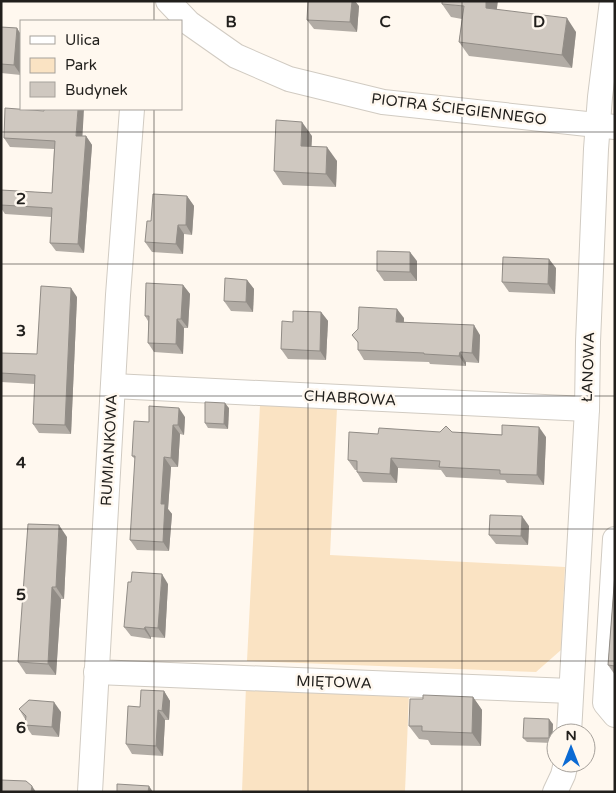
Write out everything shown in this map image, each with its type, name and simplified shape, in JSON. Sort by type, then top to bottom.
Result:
[{"type":"street","name":"PIOTRA ŚCIEGIENNEGO","points":[[168,1],[183,20],[236,56],[289,79],[383,102],[606,126]]},
{"type":"street","name":"ŁANOWA","points":[[569,723],[587,409],[588,342],[606,126],[612,1]]},
{"type":"street","name":"RUMIANKOWA","points":[[90,792],[113,386],[132,110]]},
{"type":"street","name":"CHABROWA","points":[[113,386],[587,409]]},
{"type":"street","points":[[615,539],[605,703],[615,715]]},
{"type":"street","name":"MIĘTOWA","points":[[96,672],[571,691]]},
{"type":"street","points":[[555,792],[564,773]]},
{"type":"green space","points":[[260,405],[337,408],[330,555],[565,567],[561,650],[536,672],[247,661]]},
{"type":"green space","points":[[246,686],[409,694],[405,792],[242,792]]},
{"type":"building","points":[[308,1],[352,1],[350,22],[307,20]]},
{"type":"building","points":[[442,1],[486,1],[486,8],[567,18],[562,55],[459,42],[464,6],[442,4]]},
{"type":"building","points":[[1,27],[17,28],[14,65],[1,64]]},
{"type":"building","points":[[5,108],[44,111],[78,110],[76,136],[86,136],[78,244],[50,243],[52,208],[1,205],[1,190],[52,193],[55,141],[4,138]]},
{"type":"building","points":[[276,120],[302,122],[301,146],[327,147],[326,174],[274,171]]},
{"type":"building","points":[[153,194],[187,196],[186,225],[178,225],[176,244],[145,242],[147,221],[151,221]]},
{"type":"building","points":[[377,251],[410,252],[410,272],[377,271]]},
{"type":"building","points":[[503,257],[549,259],[548,284],[502,282]]},
{"type":"building","points":[[225,278],[247,280],[246,302],[224,301]]},
{"type":"building","points":[[146,283],[183,285],[181,319],[177,319],[176,344],[148,343],[149,316],[145,316]]},
{"type":"building","points":[[41,286],[71,288],[65,425],[33,424],[35,375],[1,373],[1,353],[37,354]]},
{"type":"building","points":[[359,307],[397,309],[396,322],[474,325],[472,353],[460,352],[459,356],[358,350],[358,342],[352,335],[358,329]]},
{"type":"building","points":[[293,311],[321,312],[320,351],[281,349],[282,321],[293,322]]},
{"type":"building","points":[[205,402],[225,403],[224,424],[205,423]]},
{"type":"building","points":[[149,406],[179,408],[178,425],[173,425],[171,458],[164,457],[161,504],[165,504],[163,542],[130,540],[135,456],[132,456],[134,421],[149,422]]},
{"type":"building","points":[[502,425],[539,427],[537,475],[500,474],[500,470],[439,467],[440,461],[391,458],[390,474],[357,472],[357,461],[348,460],[349,432],[378,434],[379,428],[440,432],[446,426],[452,432],[502,435]]},
{"type":"building","points":[[490,515],[522,516],[521,536],[489,535]]},
{"type":"building","points":[[28,524],[59,525],[56,587],[52,587],[48,664],[18,662]]},
{"type":"building","points":[[132,572],[162,574],[158,628],[124,627],[128,582],[131,582]]},
{"type":"building","points":[[615,573],[615,666],[608,665]]},
{"type":"building","points":[[141,690],[164,691],[162,711],[158,710],[156,746],[126,744],[128,706],[140,707]]},
{"type":"building","points":[[423,695],[473,697],[472,733],[422,731],[422,726],[409,726],[410,699],[423,699]]},
{"type":"building","points":[[29,700],[54,702],[52,727],[25,725],[26,716],[19,709]]},
{"type":"building","points":[[524,718],[549,719],[549,723],[546,723],[546,738],[523,738]]},
{"type":"building","points":[[1,780],[26,781],[32,786],[31,792],[1,792]]},
{"type":"building","points":[[117,784],[149,786],[148,792],[117,792]]}]
